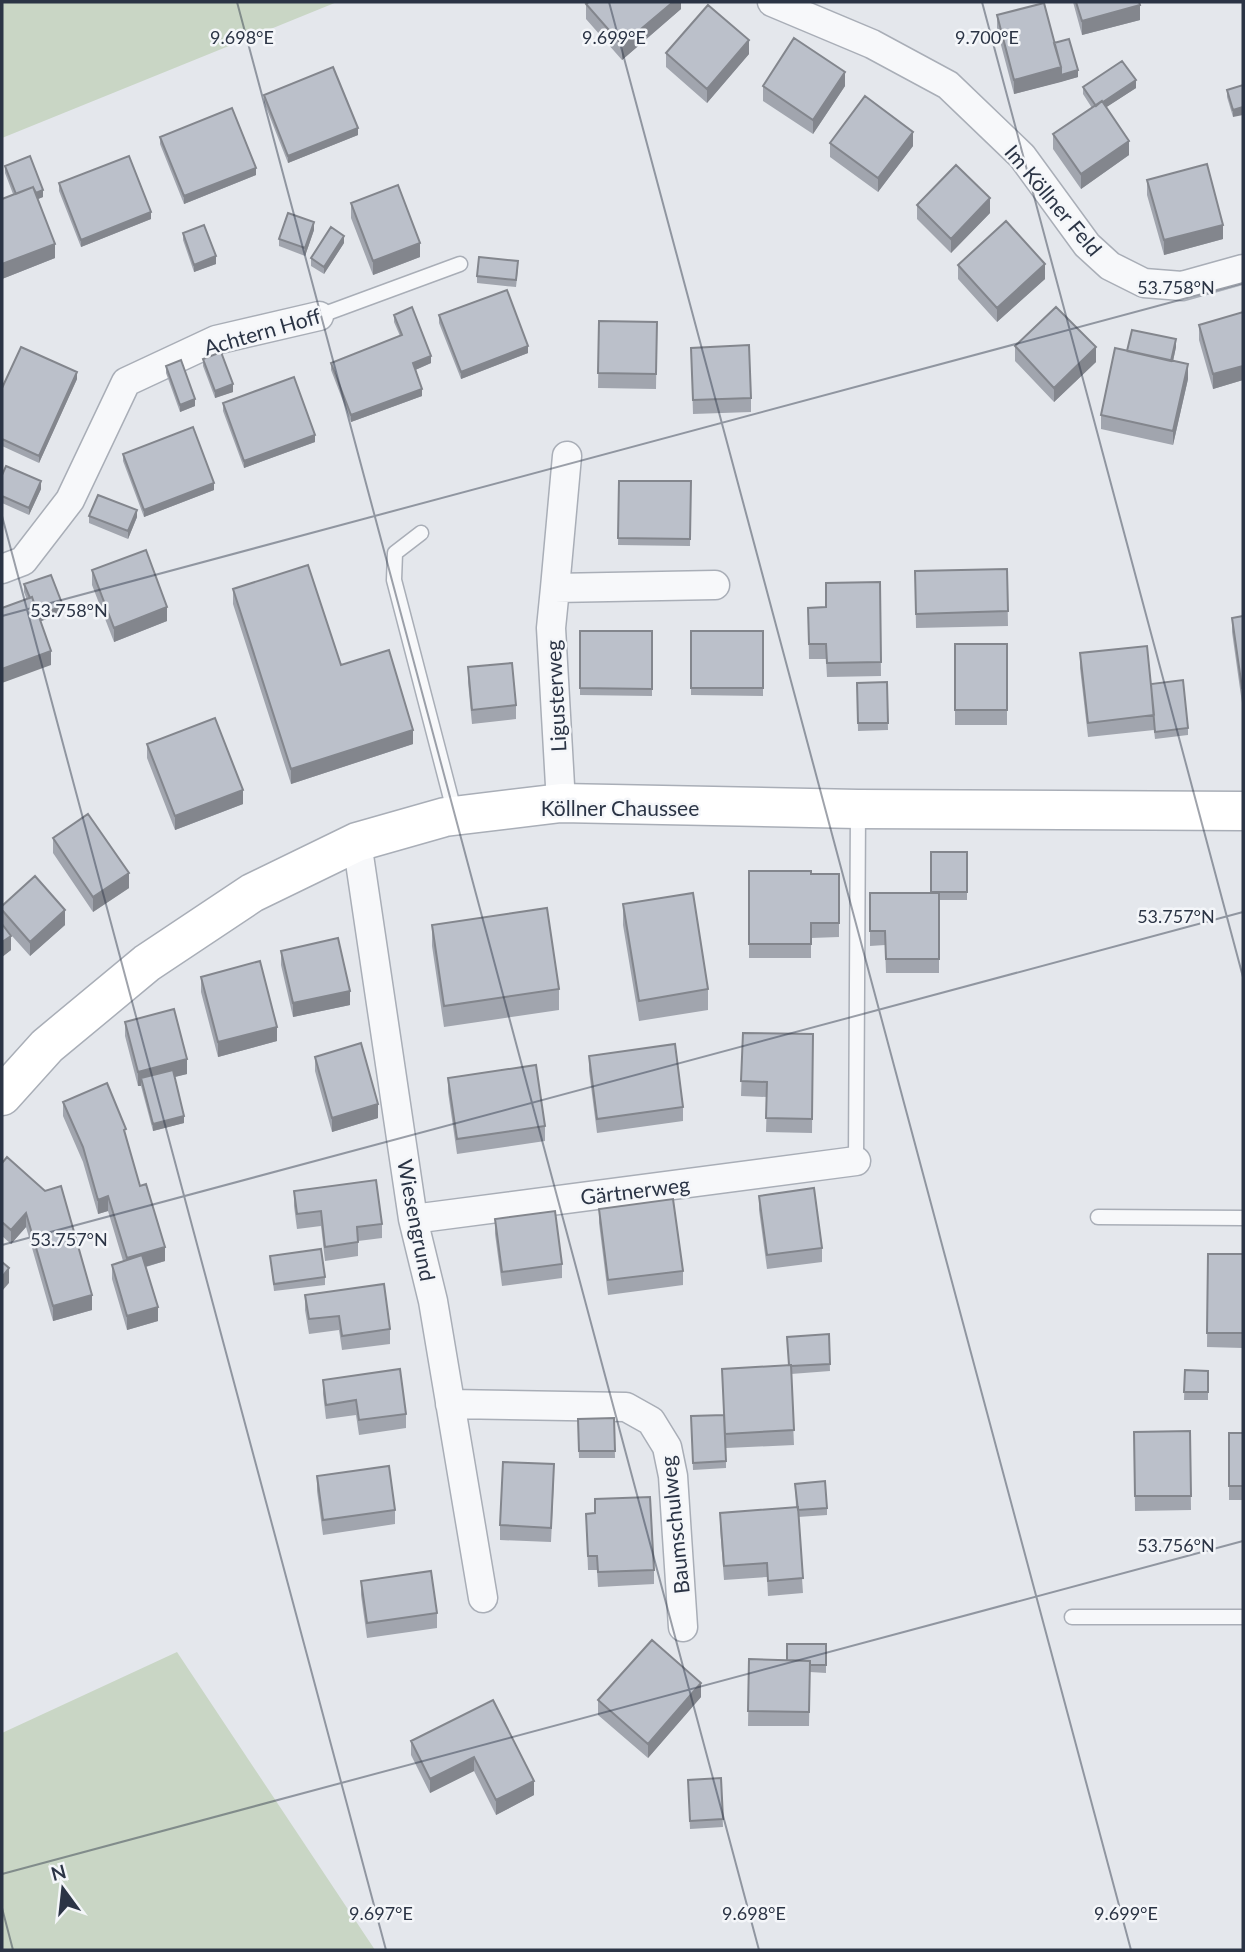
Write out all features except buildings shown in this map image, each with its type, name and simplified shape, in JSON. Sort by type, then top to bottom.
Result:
[{"type":"street","name":"Im Köllner Feld","points":[[772,2],[872,44],[948,85],[1021,156],[1087,245],[1110,266],[1144,283],[1182,286],[1243,269]]},
{"type":"street","name":"Achtern Hoff","points":[[2,569],[23,561],[70,500],[125,382],[216,340],[318,316]]},
{"type":"street","name":"Ligusterweg","points":[[561,803],[551,628],[567,456]]},
{"type":"street","points":[[555,589],[715,585]]},
{"type":"street","name":"Köllner Chaussee","points":[[2,1096],[47,1045],[147,962],[252,893],[356,842],[445,817],[561,803],[858,809],[1243,811]]},
{"type":"street","name":"Wiesengrund","points":[[356,842],[413,1219],[433,1301],[483,1598]]},
{"type":"street","name":"Gärtnerweg","points":[[413,1219],[856,1161]]},
{"type":"street","name":"Baumschulweg","points":[[450,1404],[626,1407],[651,1421],[667,1447],[673,1476],[683,1627]]},
{"type":"lane","name":"Achtern Hoff","points":[[318,316],[460,264]]},
{"type":"lane","points":[[421,533],[395,553],[394,580],[456,816]]},
{"type":"lane","points":[[856,1161],[858,809]]},
{"type":"lane","points":[[1098,1217],[1243,1218]]},
{"type":"lane","points":[[1072,1617],[1243,1617]]},
{"type":"green space","points":[[2,2],[337,2],[2,138]]},
{"type":"green space","points":[[177,1652],[375,1950],[2,1950],[2,1733]]}]
